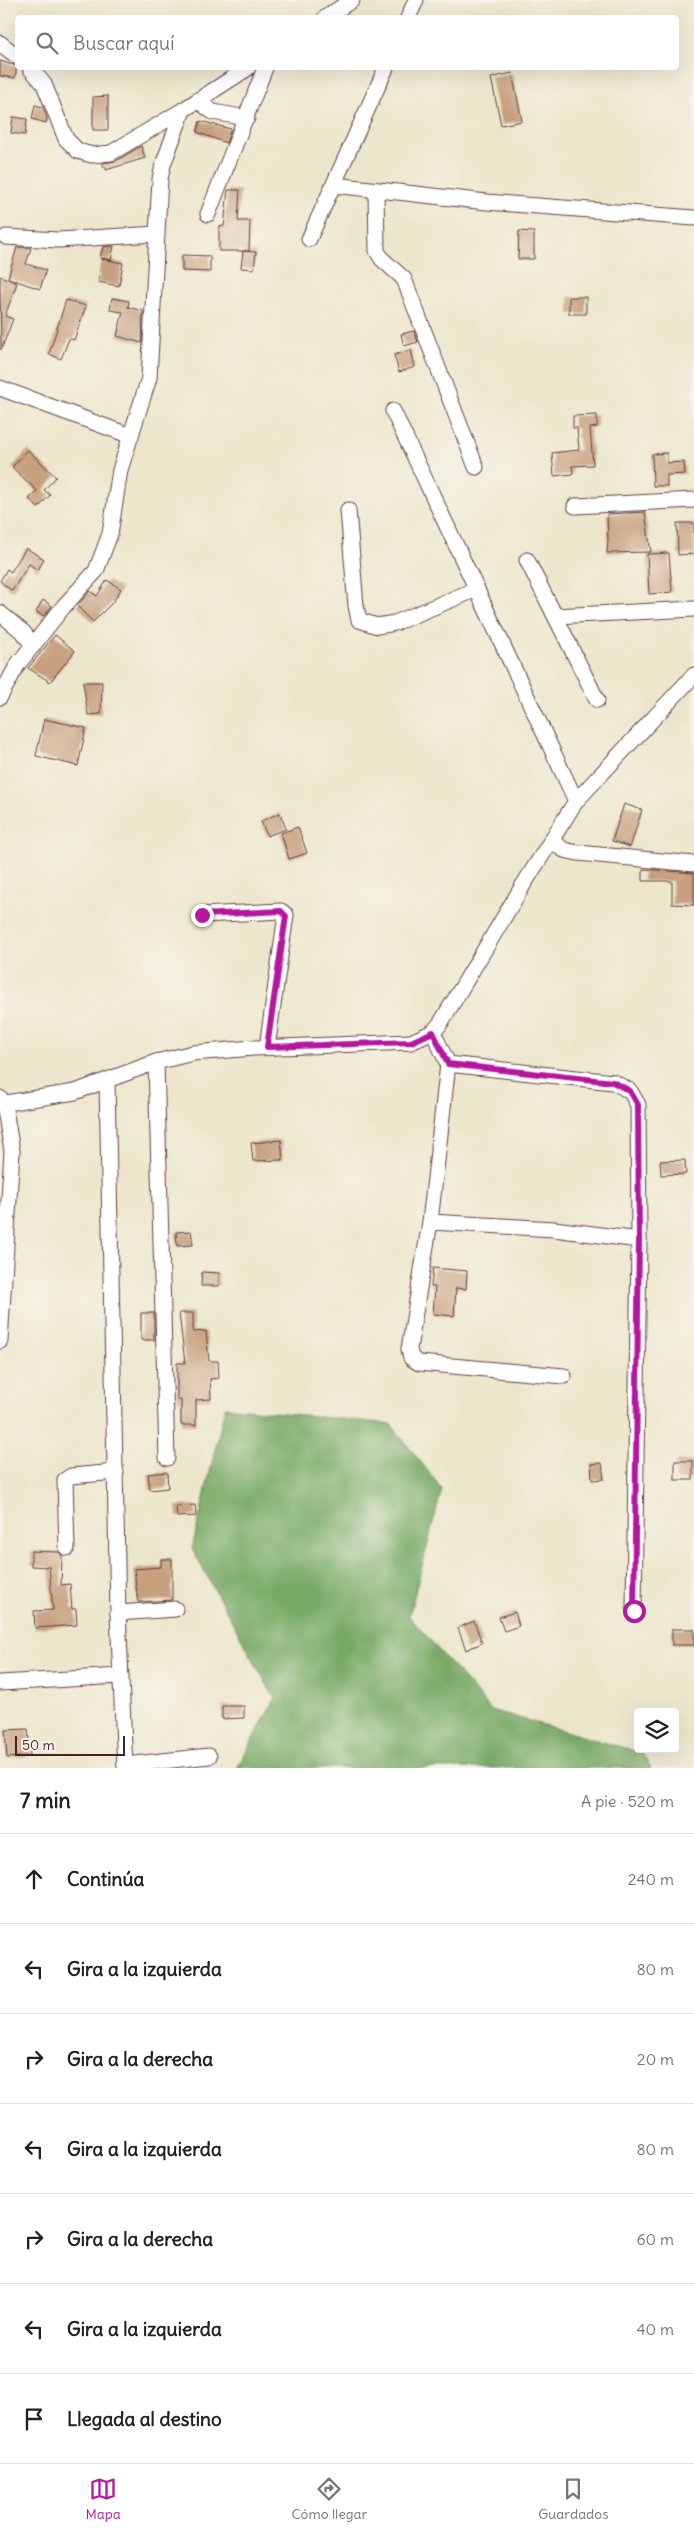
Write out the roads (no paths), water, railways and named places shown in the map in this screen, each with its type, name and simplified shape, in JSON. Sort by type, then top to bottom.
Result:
[{"type":"street","points":[[330,15],[352,0]]},
{"type":"street","points":[[409,15],[416,0]]},
{"type":"street","points":[[0,44],[15,55]]},
{"type":"street","points":[[32,70],[44,84],[66,139],[78,151],[85,154],[111,153],[184,110],[245,70]]},
{"type":"street","points":[[208,214],[264,70]]},
{"type":"street","points":[[309,239],[385,70]]},
{"type":"street","points":[[198,101],[213,112],[247,118]]},
{"type":"street","points":[[0,697],[18,664],[96,571],[110,534],[120,470],[149,378],[163,165],[184,110]]},
{"type":"street","points":[[334,185],[694,218]]},
{"type":"street","points":[[376,190],[377,251],[382,259],[404,279],[476,467]]},
{"type":"street","points":[[6,237],[58,240],[157,234]]},
{"type":"street","points":[[0,388],[131,436]]},
{"type":"street","points":[[393,411],[576,801]]},
{"type":"street","points":[[575,506],[694,500]]},
{"type":"street","points":[[348,510],[356,606],[359,620],[377,626],[395,623],[477,589]]},
{"type":"street","points":[[527,560],[597,700]]},
{"type":"street","points":[[555,616],[694,608]]},
{"type":"street","points":[[0,613],[24,633],[33,646]]},
{"type":"street","points":[[0,1341],[6,1168],[12,1151],[1,1102],[76,1092],[107,1082],[156,1062],[193,1053],[267,1047],[411,1042],[433,1032],[440,1024],[576,801],[694,675]]},
{"type":"street","points":[[551,840],[564,850],[578,853],[694,864]]},
{"type":"street","points":[[202,915],[281,911],[286,916],[267,1047]]},
{"type":"street","points":[[433,1032],[448,1064],[430,1222],[409,1349],[411,1358],[419,1363],[564,1376]]},
{"type":"street","points":[[156,1062],[168,1458]]},
{"type":"street","points":[[448,1064],[613,1082],[630,1091],[638,1105],[639,1240],[634,1611]]},
{"type":"street","points":[[107,1082],[118,1613],[125,1766],[209,1756]]},
{"type":"street","points":[[430,1222],[554,1229],[639,1240]]},
{"type":"street","points":[[67,1548],[65,1480],[71,1476],[116,1472]]},
{"type":"street","points":[[118,1613],[176,1609]]},
{"type":"street","points":[[0,1683],[121,1676]]}]
